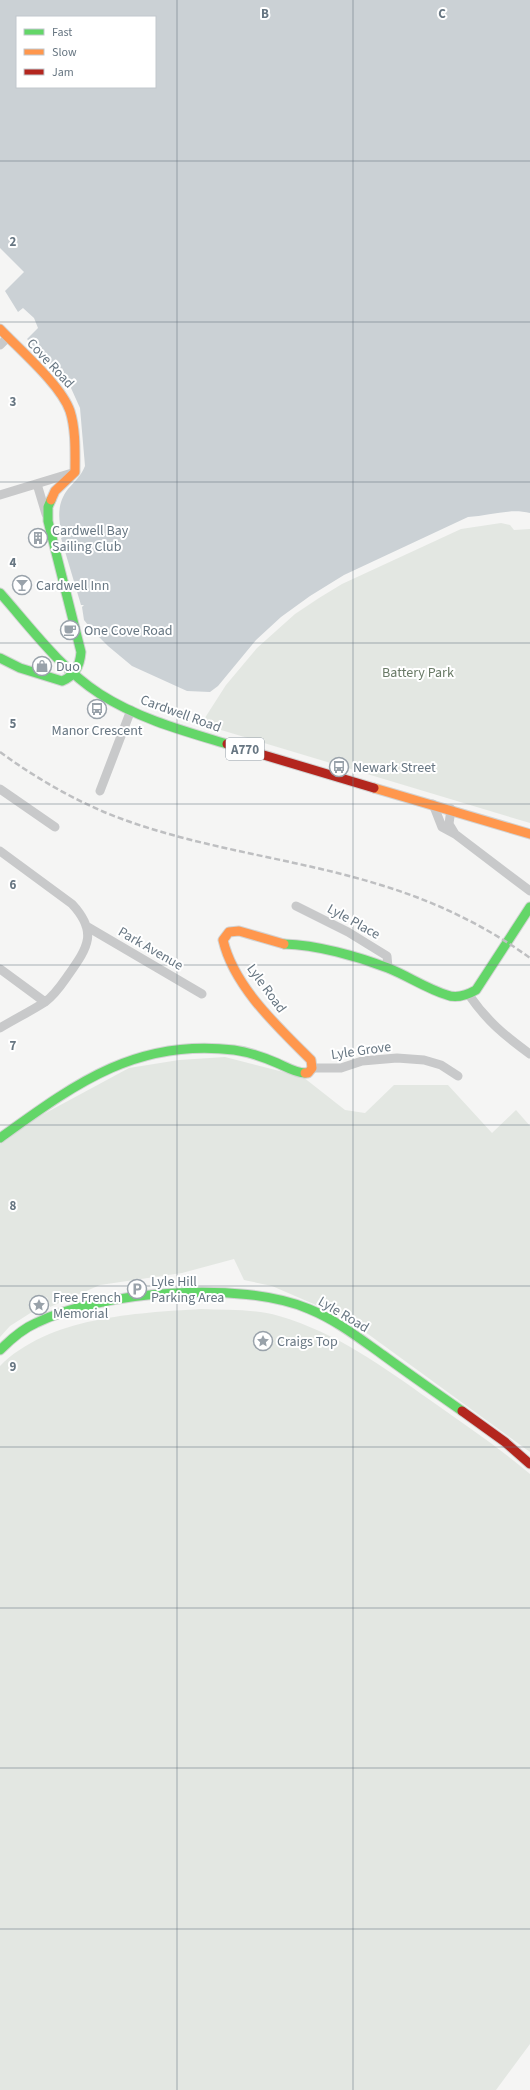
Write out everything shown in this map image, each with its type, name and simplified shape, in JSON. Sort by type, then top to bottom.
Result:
[{"type":"street","name":"Cove Road","points":[[0,329],[65,398],[73,424],[75,472]]},
{"type":"street","points":[[0,345],[8,338]]},
{"type":"street","points":[[0,495],[75,472]]},
{"type":"street","points":[[48,521],[48,507],[55,491],[75,472]]},
{"type":"street","points":[[0,658],[20,668],[57,680],[68,679],[75,674],[80,662],[80,646],[48,521],[36,484]]},
{"type":"street","name":"Cardwell Road","points":[[0,593],[75,674],[100,694],[131,710],[185,731],[451,809],[530,834]]},
{"type":"street","points":[[100,792],[131,710]]},
{"type":"street","points":[[0,789],[55,827]]},
{"type":"street","points":[[433,804],[442,827],[455,834],[530,891]]},
{"type":"street","points":[[451,809],[450,824],[455,834]]},
{"type":"street","points":[[0,851],[72,904],[81,914],[86,926],[88,940],[83,953],[56,991],[45,1002],[0,1028]]},
{"type":"street","name":"Lyle Place","points":[[296,906],[348,932],[387,956],[388,968]]},
{"type":"street","points":[[530,907],[476,990],[469,995],[482,1014],[501,1033],[530,1054]]},
{"type":"street","name":"Park Avenue","points":[[86,926],[202,994]]},
{"type":"street","name":"Lyle Road","points":[[312,1068],[311,1060],[283,1034],[258,1002],[228,958],[224,946],[228,932],[239,931],[280,944],[326,949],[388,968],[448,996],[469,995]]},
{"type":"street","points":[[0,969],[45,1002]]},
{"type":"street","points":[[0,1138],[92,1075],[125,1061],[159,1051],[190,1048],[238,1050],[251,1053],[301,1073],[308,1072],[312,1068]]},
{"type":"street","name":"Lyle Grove","points":[[312,1068],[341,1068],[369,1061],[397,1058],[418,1059],[441,1065],[458,1076]]},
{"type":"street","name":"Lyle Road","points":[[0,1350],[17,1333],[41,1320],[72,1310],[114,1301],[178,1293],[241,1295],[282,1300],[324,1315],[348,1330],[505,1442],[530,1464]]},
{"type":"green space","name":"Battery Park","points":[[501,523],[510,525],[514,530],[530,529],[530,823],[201,724],[226,685],[257,648],[295,614],[342,584],[461,529]]},
{"type":"green space","points":[[225,1057],[303,1077],[345,1110],[365,1113],[394,1085],[448,1085],[492,1133],[516,1110],[530,1126],[530,1452],[346,1318],[272,1286],[244,1280],[234,1259],[182,1273],[100,1285],[50,1307],[47,1297],[30,1299],[32,1312],[10,1326],[0,1337],[0,1144],[40,1116],[129,1068],[179,1060]]},
{"type":"green space","points":[[201,1309],[240,1310],[279,1316],[300,1323],[340,1341],[412,1387],[493,1445],[530,1474],[530,2044],[496,2090],[0,2090],[0,1366],[20,1350],[43,1337],[68,1327],[121,1316]]},
{"type":"shaded area","points":[[0,0],[530,0],[530,513],[514,511],[468,517],[344,575],[310,596],[281,617],[256,640],[218,686],[210,692],[187,691],[132,666],[108,646],[84,620],[82,607],[84,605],[81,605],[61,538],[65,536],[62,535],[59,517],[60,505],[64,494],[80,476],[85,466],[80,408],[62,368],[58,372],[27,339],[38,328],[34,318],[23,308],[18,312],[5,291],[24,272],[0,248]]},
{"type":"railway","points":[[0,752],[50,785],[104,812],[138,825],[173,835],[314,867],[403,892],[441,907],[478,925],[530,958]]},
{"type":"traffic: fast","points":[[0,658],[20,668],[62,681],[67,679],[78,666],[81,652],[48,521],[48,507],[51,500]]},
{"type":"traffic: fast","points":[[0,593],[59,660],[85,684],[100,694],[130,711],[178,729],[227,744]]},
{"type":"traffic: fast","points":[[284,944],[310,946],[363,959],[388,968],[425,986],[451,996],[466,995],[476,990],[530,907]]},
{"type":"traffic: fast","points":[[0,1138],[81,1083],[108,1069],[137,1058],[167,1051],[199,1048],[234,1050],[256,1055],[295,1071],[305,1073]]},
{"type":"traffic: fast","points":[[0,1350],[8,1342],[31,1325],[64,1312],[97,1303],[171,1293],[210,1292],[247,1294],[280,1300],[309,1309],[329,1318],[462,1411]]},
{"type":"traffic: slow","points":[[0,329],[49,379],[58,390],[70,411],[74,433],[75,472],[55,491],[51,500]]},
{"type":"traffic: slow","points":[[374,788],[530,834]]},
{"type":"traffic: slow","points":[[284,944],[239,931],[229,932],[223,940],[237,974],[247,990],[272,1020],[311,1060],[312,1068],[308,1073],[305,1073]]},
{"type":"traffic: jam","points":[[227,744],[374,788]]},
{"type":"traffic: jam","points":[[462,1411],[505,1442],[530,1464]]},
{"type":"place","name":"Cardwell Bay Sailing Club","points":[[38,538]]},
{"type":"place","name":"Cardwell Inn","points":[[22,585]]},
{"type":"place","name":"One Cove Road","points":[[70,630]]},
{"type":"place","name":"Duo","points":[[42,666]]},
{"type":"place","name":"Manor Crescent","points":[[97,709]]},
{"type":"place","name":"Newark Street","points":[[339,767]]},
{"type":"place","name":"Lyle Hill Parking Area","points":[[137,1289]]},
{"type":"place","name":"Free French Memorial","points":[[39,1305]]},
{"type":"place","name":"Craigs Top","points":[[263,1341]]}]
